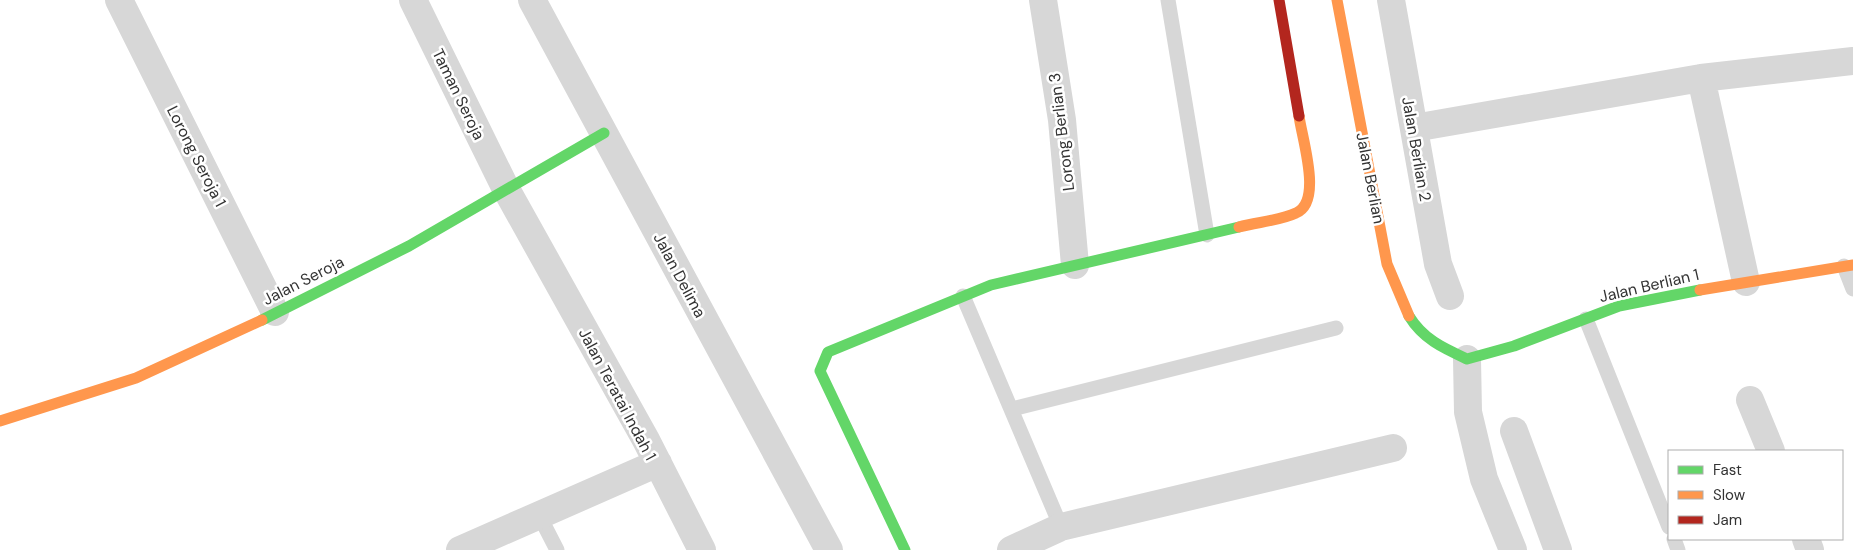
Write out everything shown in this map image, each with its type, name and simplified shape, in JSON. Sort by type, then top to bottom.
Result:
[{"type":"street","name":"Lorong Seroja 1","points":[[118,0],[274,312]]},
{"type":"street","name":"Taman Seroja","points":[[413,0],[506,189]]},
{"type":"street","name":"Jalan Delima","points":[[532,0],[829,550]]},
{"type":"street","name":"Lorong Berlian 3","points":[[1042,0],[1062,120],[1075,265]]},
{"type":"street","points":[[905,550],[820,371],[828,352],[991,285],[1297,213],[1308,202],[1311,189],[1278,0]]},
{"type":"street","name":"Jalan Berlian","points":[[1337,0],[1387,264],[1404,308],[1417,329],[1433,343],[1467,359]]},
{"type":"street","name":"Jalan Berlian 2","points":[[1392,0],[1438,264],[1450,296]]},
{"type":"street","points":[[1414,128],[1701,78],[1853,61]]},
{"type":"street","points":[[1701,78],[1746,282]]},
{"type":"street","name":"Jalan Seroja","points":[[0,420],[136,378],[229,337],[274,312],[409,246],[604,133]]},
{"type":"street","name":"Jalan Teratai Indah 1","points":[[460,550],[658,463],[506,189]]},
{"type":"street","name":"Jalan Berlian 1","points":[[1467,359],[1514,346],[1619,306],[1666,295],[1848,266]]},
{"type":"street","points":[[1467,359],[1468,412],[1470,422],[1484,479],[1513,550]]},
{"type":"street","points":[[1750,400],[1771,450]]},
{"type":"street","points":[[1514,431],[1558,550]]},
{"type":"street","points":[[1010,550],[1393,448]]},
{"type":"street","points":[[658,463],[702,550]]},
{"type":"lane","points":[[1168,0],[1207,235]]},
{"type":"lane","points":[[1848,266],[1853,289]]},
{"type":"lane","points":[[963,296],[1012,409],[1050,538]]},
{"type":"lane","points":[[1586,318],[1668,524]]},
{"type":"lane","points":[[1012,409],[1336,328]]},
{"type":"lane","points":[[539,515],[557,550]]},
{"type":"traffic: fast","points":[[262,320],[409,246],[604,133]]},
{"type":"traffic: fast","points":[[905,550],[820,371],[828,352],[991,285],[1239,227]]},
{"type":"traffic: fast","points":[[1409,316],[1427,337],[1442,347],[1467,359],[1514,346],[1619,306],[1700,290]]},
{"type":"traffic: slow","points":[[1337,0],[1387,264],[1409,316]]},
{"type":"traffic: slow","points":[[1239,227],[1289,216],[1304,207],[1310,184],[1299,116]]},
{"type":"traffic: slow","points":[[1700,290],[1853,265]]},
{"type":"traffic: slow","points":[[0,421],[136,378],[262,320]]},
{"type":"traffic: jam","points":[[1279,0],[1299,116]]}]
